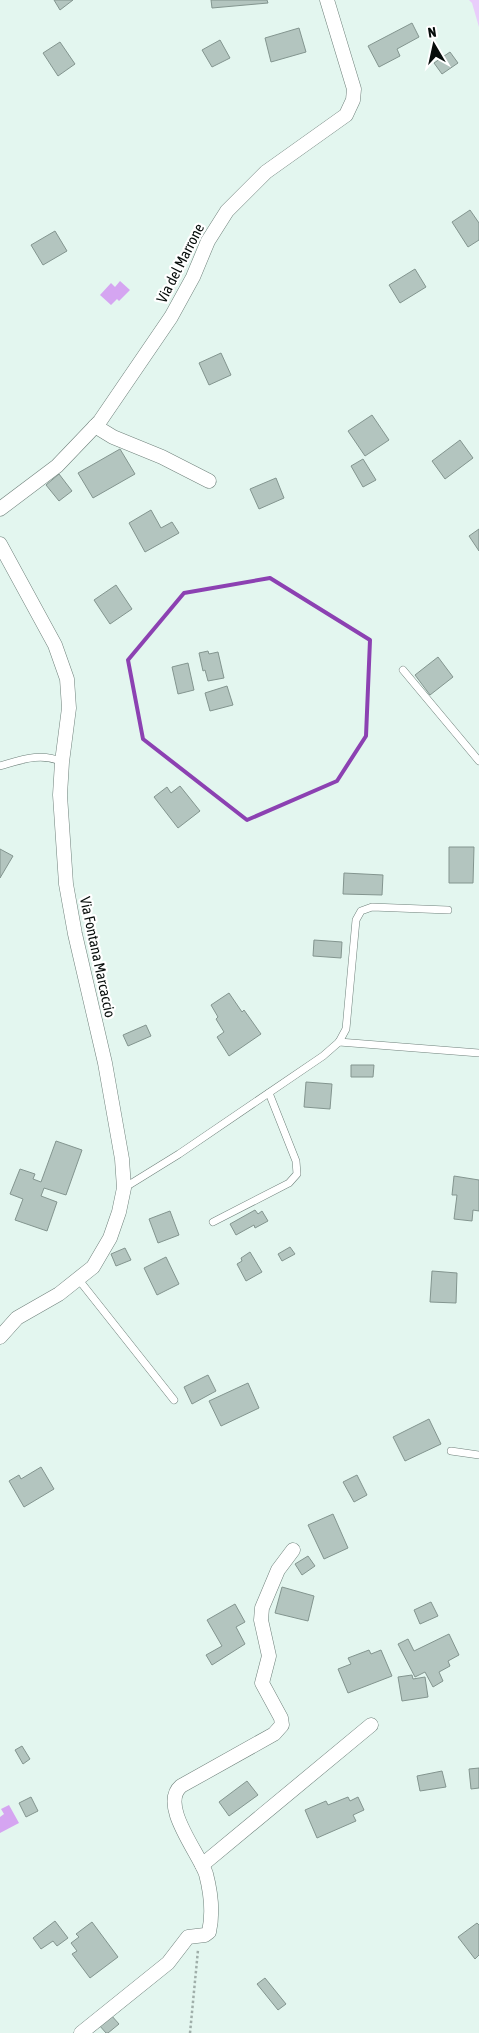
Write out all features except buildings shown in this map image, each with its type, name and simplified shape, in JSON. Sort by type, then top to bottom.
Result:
[{"type":"street","name":"Via del Marrone","points":[[0,509],[50,472],[112,406],[164,328],[189,285],[208,241],[227,211],[266,172],[337,123],[349,110],[353,100],[354,89],[327,0]]},
{"type":"street","points":[[95,426],[209,481]]},
{"type":"street","name":"Via Fontana Marcaccio","points":[[0,544],[55,645],[64,670],[69,708],[62,762],[60,813],[67,895],[105,1063],[122,1159],[124,1188],[119,1212],[106,1246],[93,1267],[79,1280],[17,1318],[0,1336]]},
{"type":"street","points":[[81,2033],[168,1963],[188,1937],[205,1935],[210,1932],[209,1886],[202,1865],[177,1816],[174,1794],[181,1786],[274,1734],[282,1725],[282,1718],[262,1683],[269,1656],[261,1615],[278,1570],[293,1550]]},
{"type":"street","points":[[202,1865],[372,1725]]},
{"type":"lane","points":[[403,670],[479,761]]},
{"type":"lane","points":[[0,766],[39,756],[54,758],[62,762]]},
{"type":"lane","points":[[124,1188],[179,1154],[269,1093],[323,1056],[339,1042],[346,1029],[358,914],[364,909],[372,907],[448,910]]},
{"type":"lane","points":[[339,1042],[479,1053]]},
{"type":"lane","points":[[213,1222],[289,1184],[297,1174],[296,1161],[269,1093]]},
{"type":"lane","points":[[79,1280],[174,1400]]},
{"type":"lane","points":[[451,1451],[479,1455]]},
{"type":"path","points":[[190,2033],[200,1936]]},
{"type":"highlighted area","points":[[270,578],[370,640],[366,736],[337,781],[247,820],[143,739],[128,660],[184,593]]},
{"type":"shaded area","points":[[469,0],[479,0],[479,27],[472,3]]},
{"type":"shaded area","points":[[120,281],[130,290],[119,301],[117,299],[111,305],[100,295],[111,283],[115,287]]},
{"type":"shaded area","points":[[9,1805],[19,1823],[0,1833],[0,1817],[4,1814],[1,1809]]}]
